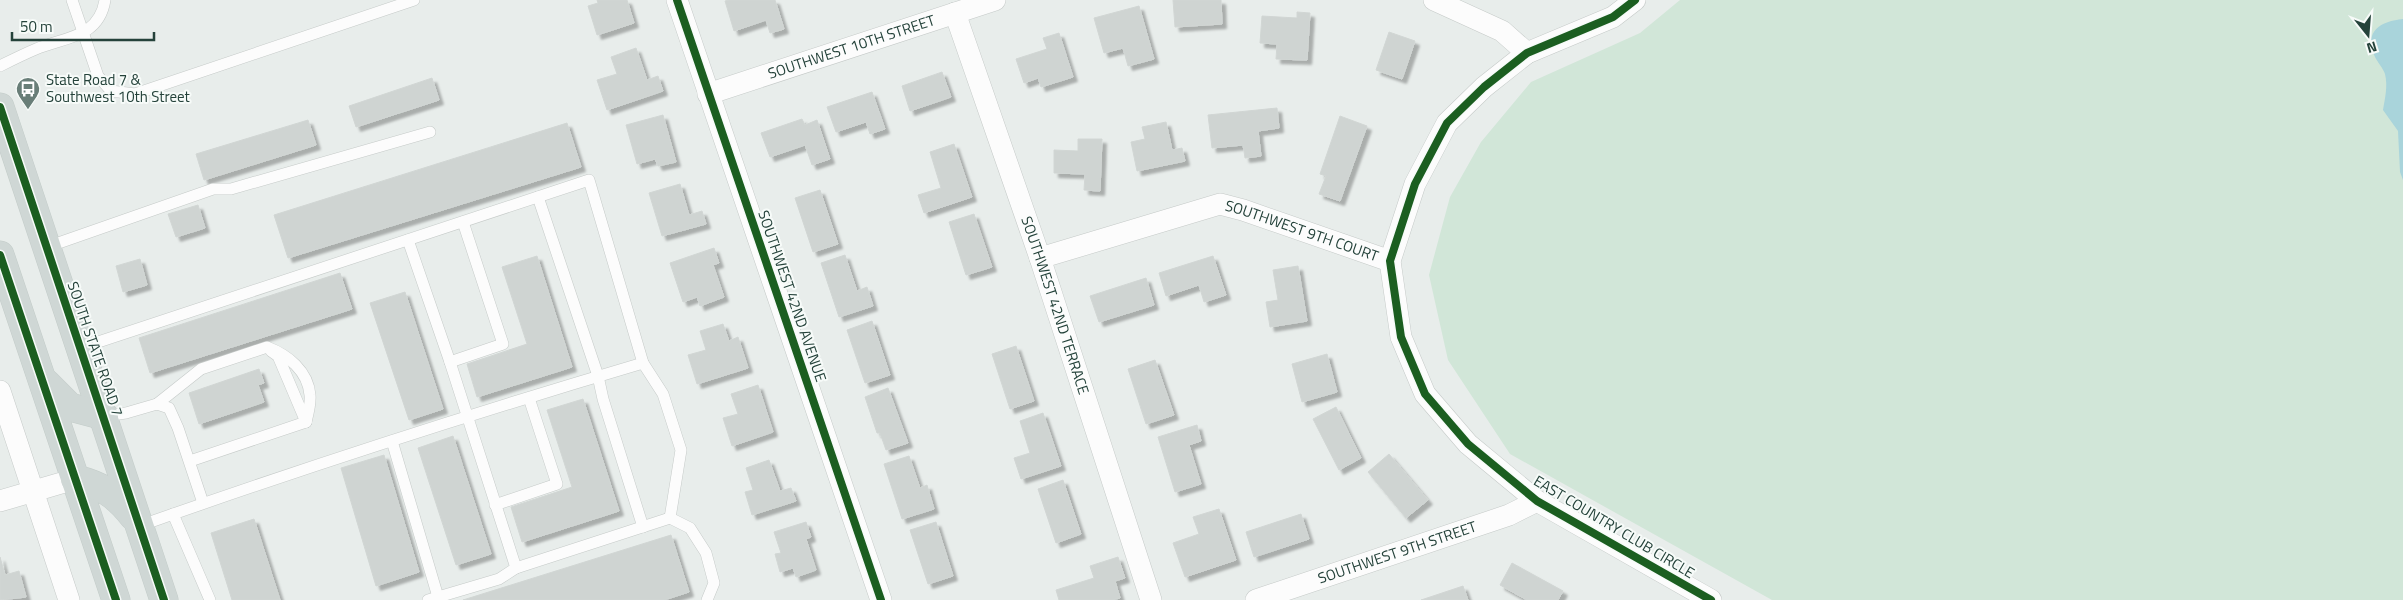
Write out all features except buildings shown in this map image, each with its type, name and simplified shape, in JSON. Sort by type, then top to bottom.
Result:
[{"type":"main road","name":"SOUTH STATE ROAD 7","points":[[0,107],[164,600]]},
{"type":"main road","points":[[0,255],[116,600]]},
{"type":"main road","points":[[41,378],[70,407],[104,416]]},
{"type":"main road","points":[[75,479],[92,483],[107,490],[123,503],[139,526]]},
{"type":"street","name":"SOUTHWEST 42ND AVENUE","points":[[677,0],[881,600]]},
{"type":"street","name":"SOUTHWEST 10TH STREET","points":[[708,94],[995,0]]},
{"type":"street","points":[[1434,0],[1502,31],[1527,53]]},
{"type":"street","name":"EAST COUNTRY CLUB CIRCLE","points":[[1635,0],[1613,18],[1527,53],[1484,87],[1447,123],[1415,184],[1390,261],[1401,337],[1425,394],[1468,444],[1537,501],[1711,600]]},
{"type":"street","name":"SOUTHWEST 42ND TERRACE","points":[[955,12],[1040,258],[1152,600]]},
{"type":"street","name":"SOUTHWEST 9TH COURT","points":[[1040,258],[1220,204],[1243,210],[1390,261]]},
{"type":"street","points":[[0,391],[69,600]]},
{"type":"street","points":[[0,502],[34,490],[75,479]]},
{"type":"street","name":"SOUTHWEST 9TH STREET","points":[[1256,600],[1509,515],[1537,501]]},
{"type":"lane","points":[[72,0],[98,76],[112,91],[135,94],[414,0]]},
{"type":"lane","points":[[0,66],[37,48],[84,33],[103,13],[105,0]]},
{"type":"lane","points":[[47,247],[214,189],[231,189],[430,132]]},
{"type":"lane","points":[[80,348],[589,180],[643,363],[663,394],[681,450],[670,518]]},
{"type":"lane","points":[[538,197],[598,376],[603,399],[643,527]]},
{"type":"lane","points":[[450,362],[503,344],[463,222]]},
{"type":"lane","points":[[408,240],[469,416],[516,568]]},
{"type":"lane","points":[[267,347],[278,356],[306,422]]},
{"type":"lane","points":[[104,416],[126,413],[157,404],[201,369],[267,347],[284,354],[305,376],[310,395],[306,422]]},
{"type":"lane","points":[[139,526],[203,503],[469,416],[643,363]]},
{"type":"lane","points":[[495,505],[557,484],[528,398]]},
{"type":"lane","points":[[157,404],[169,408],[190,461],[203,503]]},
{"type":"lane","points":[[190,461],[306,422]]},
{"type":"lane","points":[[392,442],[433,599],[499,579],[516,568],[670,518],[690,528],[706,552],[714,583],[708,600]]},
{"type":"lane","points":[[173,514],[210,600]]},
{"type":"green space","points":[[1680,0],[2403,0],[2403,600],[1772,600],[1510,454],[1448,360],[1429,275],[1450,197],[1481,142],[1531,82],[1640,33]]},
{"type":"water","points":[[2403,19],[2403,180],[2400,172],[2398,131],[2383,110],[2386,78],[2375,57],[2371,40],[2376,29],[2381,25]]},
{"type":"cycle path","points":[[677,0],[881,600]]},
{"type":"cycle path","points":[[1635,0],[1613,17],[1527,53],[1484,87],[1447,123],[1415,184],[1390,261],[1401,337],[1425,394],[1468,444],[1537,501],[1711,600]]},
{"type":"cycle path","points":[[0,107],[164,600]]},
{"type":"cycle path","points":[[0,255],[116,600]]},
{"type":"place","name":"State Road 7 & Southwest 10th Street","points":[[28,110]]}]
